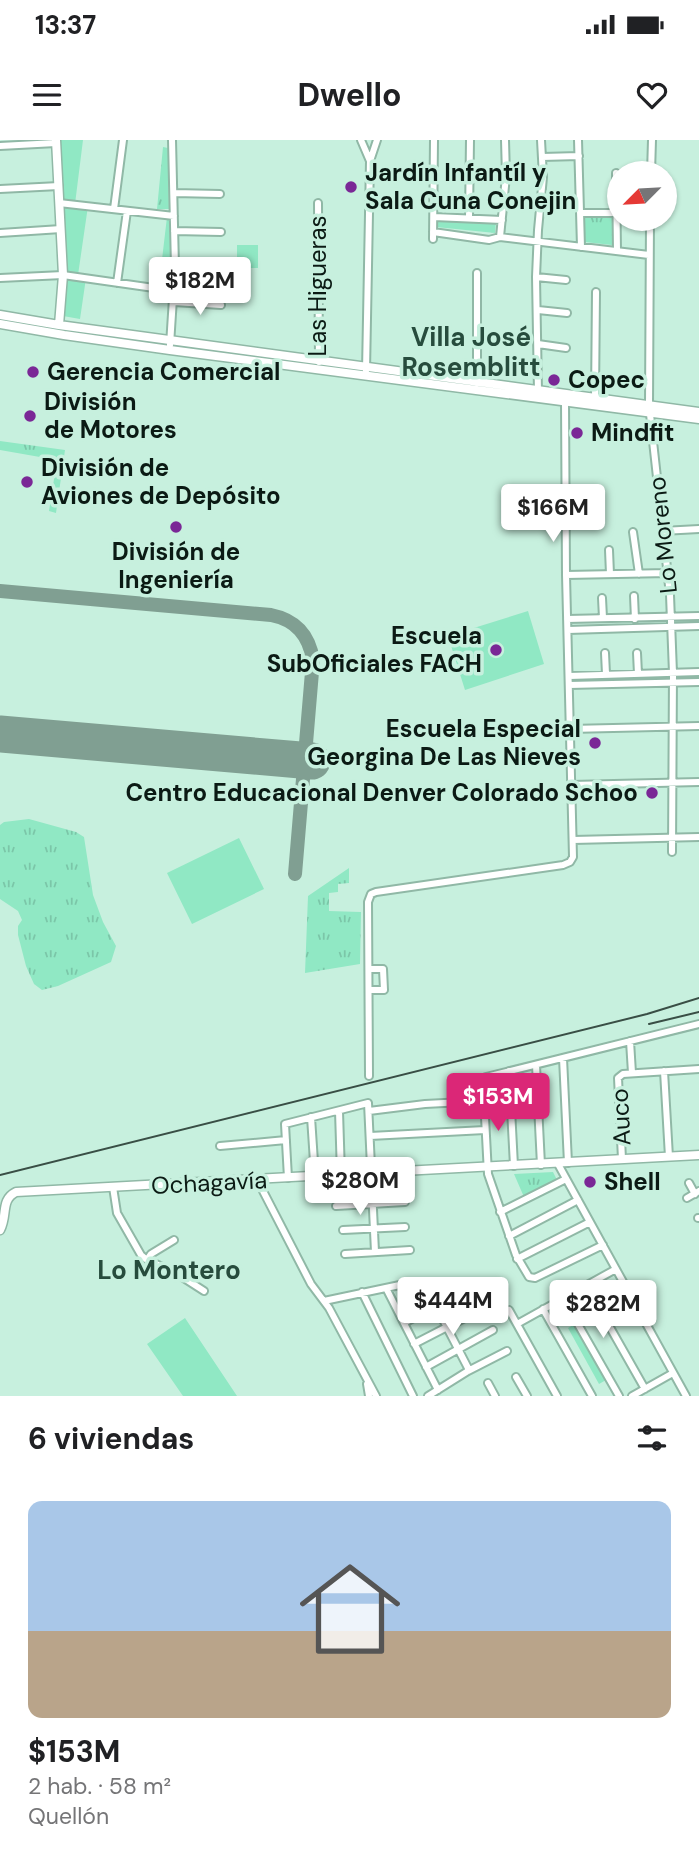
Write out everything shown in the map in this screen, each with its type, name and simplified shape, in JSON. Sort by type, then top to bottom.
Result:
[{"type":"main road","points":[[56,142],[63,275],[59,325],[64,335]]},
{"type":"main road","points":[[0,315],[318,364],[366,376],[595,398],[699,419]]},
{"type":"main road","points":[[0,324],[170,350],[366,366],[477,383],[565,401],[699,412]]},
{"type":"main road","name":"Ochagavía","points":[[0,1230],[4,1221],[6,1197],[13,1193],[699,1155]]},
{"type":"street","points":[[114,209],[123,140]]},
{"type":"street","points":[[170,350],[176,267],[172,140]]},
{"type":"street","points":[[361,140],[370,161]]},
{"type":"street","points":[[366,376],[370,161],[377,140]]},
{"type":"street","points":[[434,140],[433,235],[489,240],[500,237],[649,255]]},
{"type":"street","points":[[469,218],[470,140]]},
{"type":"street","points":[[500,237],[506,176],[505,140]]},
{"type":"street","points":[[538,394],[536,277],[542,187],[541,140]]},
{"type":"street","points":[[578,140],[581,247]]},
{"type":"street","points":[[651,161],[652,140]]},
{"type":"street","points":[[0,146],[56,142]]},
{"type":"street","points":[[542,157],[579,156]]},
{"type":"street","points":[[0,189],[59,186]]},
{"type":"street","points":[[174,192],[220,194]]},
{"type":"street","points":[[59,203],[174,216]]},
{"type":"street","name":"Las Higueras","points":[[318,203],[318,364]]},
{"type":"street","points":[[117,283],[127,211]]},
{"type":"street","points":[[580,213],[607,213]]},
{"type":"street","points":[[434,217],[502,220]]},
{"type":"street","points":[[0,233],[61,229]]},
{"type":"street","points":[[174,231],[221,232]]},
{"type":"street","points":[[617,231],[617,251]]},
{"type":"street","name":"Lo Moreno","points":[[650,231],[650,409],[671,617],[674,726],[672,852]]},
{"type":"street","points":[[176,267],[221,268]]},
{"type":"street","points":[[477,273],[477,383]]},
{"type":"street","points":[[0,278],[63,275],[175,291]]},
{"type":"street","points":[[536,277],[566,280]]},
{"type":"street","points":[[595,398],[596,292]]},
{"type":"street","points":[[174,302],[221,304]]},
{"type":"street","points":[[538,310],[567,313]]},
{"type":"street","points":[[538,344],[566,348]]},
{"type":"street","points":[[369,1076],[368,901],[373,893],[563,865],[570,862],[573,854],[565,401]]},
{"type":"street","points":[[662,531],[699,528]]},
{"type":"street","points":[[633,533],[638,572]]},
{"type":"street","points":[[610,550],[610,572]]},
{"type":"street","points":[[566,575],[610,572],[668,573]]},
{"type":"street","points":[[634,596],[635,628]]},
{"type":"street","points":[[602,598],[603,618]]},
{"type":"street","points":[[567,619],[699,616]]},
{"type":"street","points":[[568,630],[699,626]]},
{"type":"street","points":[[605,653],[606,674]]},
{"type":"street","points":[[637,653],[638,674]]},
{"type":"street","points":[[569,676],[699,672]]},
{"type":"street","points":[[569,685],[699,682]]},
{"type":"street","points":[[570,729],[699,726]]},
{"type":"street","points":[[571,785],[699,782]]},
{"type":"street","points":[[573,840],[699,837]]},
{"type":"street","points":[[369,968],[383,969],[384,990],[369,990]]},
{"type":"street","points":[[603,1245],[532,1279],[529,1277],[517,1259],[487,1167],[484,1078],[699,1024]]},
{"type":"street","name":"Auco","points":[[622,1159],[618,1078],[620,1075],[632,1073],[630,1041]]},
{"type":"street","points":[[563,1058],[568,1163]]},
{"type":"street","points":[[536,1065],[541,1164]]},
{"type":"street","points":[[632,1073],[699,1069]]},
{"type":"street","points":[[509,1071],[514,1166]]},
{"type":"street","points":[[664,1072],[669,1157]]},
{"type":"street","points":[[288,1178],[285,1124],[369,1107],[483,1101]]},
{"type":"street","points":[[369,1107],[375,1252]]},
{"type":"street","points":[[339,1111],[341,1175]]},
{"type":"street","points":[[311,1117],[315,1177]]},
{"type":"street","points":[[370,1136],[485,1130]]},
{"type":"street","points":[[220,1146],[286,1140]]},
{"type":"street","points":[[558,1164],[686,1396]]},
{"type":"street","points":[[500,1212],[566,1179]]},
{"type":"street","points":[[259,1180],[311,1284],[332,1314],[376,1396]]},
{"type":"street","points":[[687,1198],[697,1192],[689,1182]]},
{"type":"street","points":[[113,1188],[117,1213],[134,1244],[147,1260],[176,1273],[204,1291]]},
{"type":"street","points":[[509,1236],[578,1200]]},
{"type":"street","points":[[336,1206],[405,1202]]},
{"type":"street","points":[[517,1259],[590,1222]]},
{"type":"street","points":[[343,1230],[405,1227]]},
{"type":"street","points":[[147,1260],[151,1254],[174,1240]]},
{"type":"street","points":[[345,1254],[410,1251]]},
{"type":"street","points":[[517,1324],[616,1269]]},
{"type":"street","points":[[324,1301],[414,1282],[462,1292],[404,1323]]},
{"type":"street","points":[[424,1283],[468,1371]]},
{"type":"street","points":[[586,1285],[645,1389]]},
{"type":"street","points":[[386,1288],[438,1390]]},
{"type":"street","points":[[362,1292],[414,1396]]},
{"type":"street","points":[[564,1298],[619,1396]]},
{"type":"street","points":[[415,1345],[482,1309]]},
{"type":"street","points":[[543,1309],[592,1396]]},
{"type":"street","points":[[509,1310],[556,1396]]},
{"type":"street","points":[[426,1367],[494,1330]]},
{"type":"street","points":[[428,1396],[507,1351]]},
{"type":"street","points":[[632,1396],[673,1373]]},
{"type":"street","points":[[516,1377],[527,1396]]},
{"type":"street","points":[[365,1379],[369,1396]]},
{"type":"street","points":[[488,1383],[495,1396]]},
{"type":"green space","points":[[60,140],[83,140],[75,204],[88,206],[78,275],[86,278],[80,319],[63,316],[67,273]]},
{"type":"green space","points":[[163,147],[168,148],[169,209],[157,209]]},
{"type":"green space","points":[[167,217],[170,218],[170,286],[159,285]]},
{"type":"green space","points":[[583,217],[607,217],[607,231],[612,231],[612,245],[585,242]]},
{"type":"green space","points":[[436,219],[496,221],[495,233],[436,227]]},
{"type":"green space","points":[[237,245],[258,245],[258,268],[237,268]]},
{"type":"green space","points":[[0,441],[65,450],[56,513],[49,511],[57,460],[0,450]]},
{"type":"green space","name":"Escuela SubOficiales FACH","points":[[528,611],[544,664],[465,690],[448,636]]},
{"type":"green space","points":[[29,819],[76,832],[84,837],[93,895],[116,946],[111,962],[58,986],[42,990],[34,984],[26,966],[18,935],[18,926],[22,920],[18,911],[0,899],[0,825],[4,822]]},
{"type":"green space","points":[[239,838],[264,889],[192,924],[167,873]]},
{"type":"green space","points":[[349,868],[349,883],[338,884],[338,892],[329,893],[329,911],[361,912],[360,964],[305,973],[308,896]]},
{"type":"green space","points":[[553,1172],[557,1180],[524,1197],[514,1174]]},
{"type":"green space","points":[[185,1318],[237,1396],[183,1396],[147,1344]]},
{"type":"green space","points":[[575,1324],[606,1380],[599,1384],[568,1328]]},
{"type":"taxiway","points":[[0,591],[271,615],[288,621],[300,630],[305,636],[313,660],[295,874]]},
{"type":"runway","points":[[0,734],[312,761]]},
{"type":"railway","points":[[0,1175],[647,1014],[699,998]]},
{"type":"railway","points":[[649,1024],[699,1012]]},
{"type":"place","name":"Jardín Infantíl y Sala Cuna Conejin","points":[[351,187]]},
{"type":"place","name":"Gerencia Comercial","points":[[33,372]]},
{"type":"place","name":"Copec","points":[[554,380]]},
{"type":"place","name":"División de Motores","points":[[30,416]]},
{"type":"place","name":"Mindfit","points":[[577,433]]},
{"type":"place","name":"División de Aviones de Depósito","points":[[27,482]]},
{"type":"place","name":"División de Ingeniería","points":[[176,527]]},
{"type":"place","name":"Escuela SubOficiales FACH","points":[[496,650]]},
{"type":"place","name":"Escuela Especial Georgina De Las Nieves","points":[[595,743]]},
{"type":"place","name":"Centro Educacional Denver Colorado Schoo","points":[[652,793]]},
{"type":"place","name":"Shell","points":[[590,1182]]},
{"type":"district","name":"Villa José Rosemblitt","points":[[471,352]]},
{"type":"district","name":"Lo Montero","points":[[169,1270]]}]
